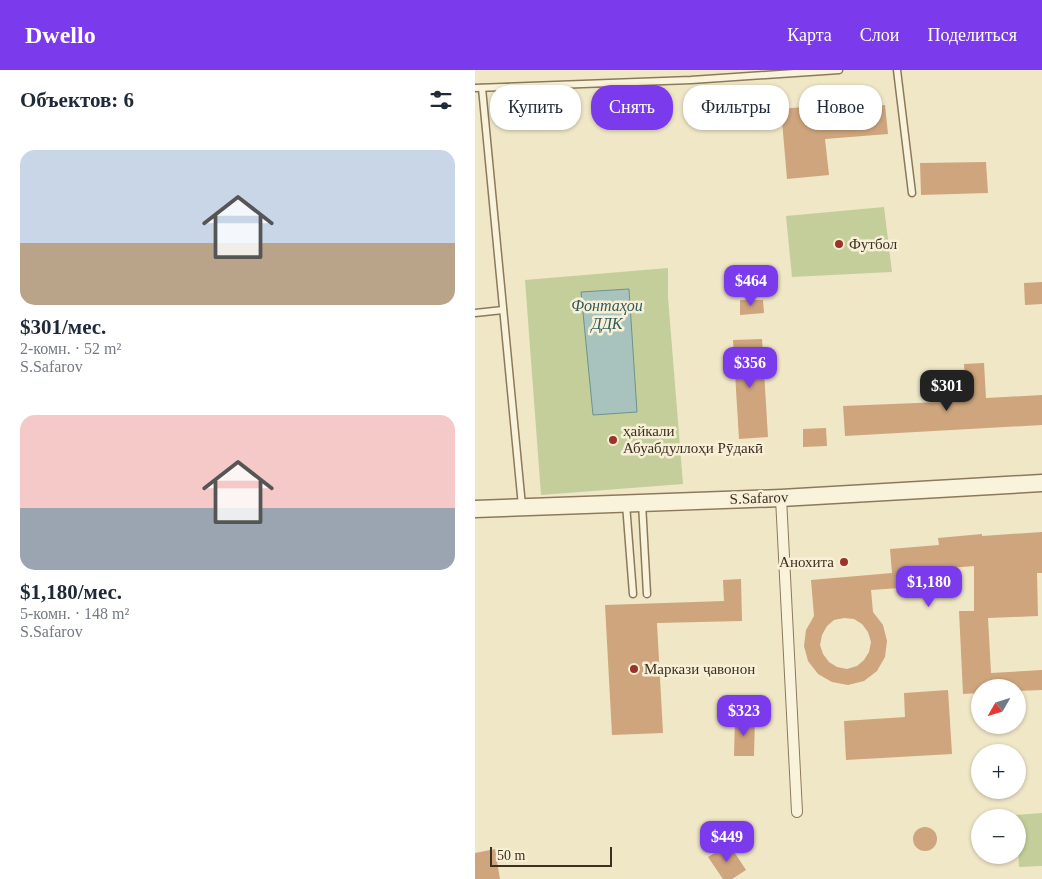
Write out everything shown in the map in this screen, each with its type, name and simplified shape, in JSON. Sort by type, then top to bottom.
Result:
[{"type":"street","name":"S.Safarov","points":[[475,508],[781,498],[1042,483]]},
{"type":"street","points":[[781,498],[797,812]]},
{"type":"lane","points":[[522,506],[479,88],[691,80],[738,73],[839,70]]},
{"type":"lane","points":[[897,70],[912,193]]},
{"type":"lane","points":[[475,313],[503,310]]},
{"type":"lane","points":[[634,502],[647,594]]},
{"type":"lane","points":[[633,594],[634,502]]},
{"type":"green space","name":"Футбол","points":[[884,207],[892,272],[792,277],[786,216]]},
{"type":"green space","points":[[668,268],[668,297],[683,484],[541,495],[525,280]]},
{"type":"green space","points":[[1042,813],[1042,866],[1019,867],[1019,864],[1026,864],[1026,814]]},
{"type":"water","name":"Фонтаҳои ДДК","points":[[629,289],[637,412],[593,415],[581,292]]},
{"type":"building","points":[[882,105],[885,105],[888,134],[825,139],[829,175],[787,179],[783,130],[789,130],[789,108],[799,107],[799,130],[882,130]]},
{"type":"building","points":[[986,162],[988,193],[921,195],[920,163]]},
{"type":"building","points":[[1042,282],[1042,304],[1025,305],[1024,283]]},
{"type":"building","points":[[740,300],[763,300],[764,313],[740,315]]},
{"type":"building","points":[[762,339],[768,437],[739,439],[733,340]]},
{"type":"building","points":[[984,363],[986,398],[1042,395],[1042,425],[845,436],[843,406],[966,401],[964,364]]},
{"type":"building","points":[[826,428],[827,446],[803,447],[803,429]]},
{"type":"building","points":[[1042,532],[1042,573],[1037,573],[1038,616],[988,618],[991,673],[1042,670],[1042,690],[1026,691],[1026,679],[971,679],[971,694],[963,694],[959,611],[974,611],[974,566],[926,570],[928,586],[871,590],[873,612],[883,625],[887,641],[885,657],[877,671],[864,681],[848,685],[832,682],[818,674],[808,661],[804,646],[806,630],[814,616],[811,580],[892,573],[890,549],[939,545],[938,538],[982,534],[982,536]],"holes":[[[844,618],[854,619],[862,624],[868,632],[871,642],[869,652],[864,660],[857,666],[847,669],[837,667],[829,662],[823,654],[820,645],[822,635],[827,626],[834,620]]]},
{"type":"building","name":"Маркази ҷавонон","points":[[741,579],[742,621],[657,623],[663,733],[612,735],[605,605],[724,601],[723,580]]},
{"type":"building","points":[[948,690],[952,754],[846,760],[844,721],[905,717],[904,693]]},
{"type":"building","points":[[735,717],[755,718],[754,756],[734,756]]},
{"type":"building","points":[[925,827],[933,831],[937,839],[933,847],[925,851],[917,847],[913,839],[917,831]]},
{"type":"building","points":[[729,844],[746,870],[732,879],[723,879],[708,857]]},
{"type":"building","points":[[495,849],[500,879],[475,879],[475,853]]},
{"type":"place","name":"Футбол","points":[[839,244]]},
{"type":"place","name":"ҳайкали Абуабдуллоҳи Рӯдакӣ","points":[[613,440]]},
{"type":"place","name":"Анохита","points":[[844,562]]},
{"type":"place","name":"Маркази ҷавонон","points":[[634,669]]}]
